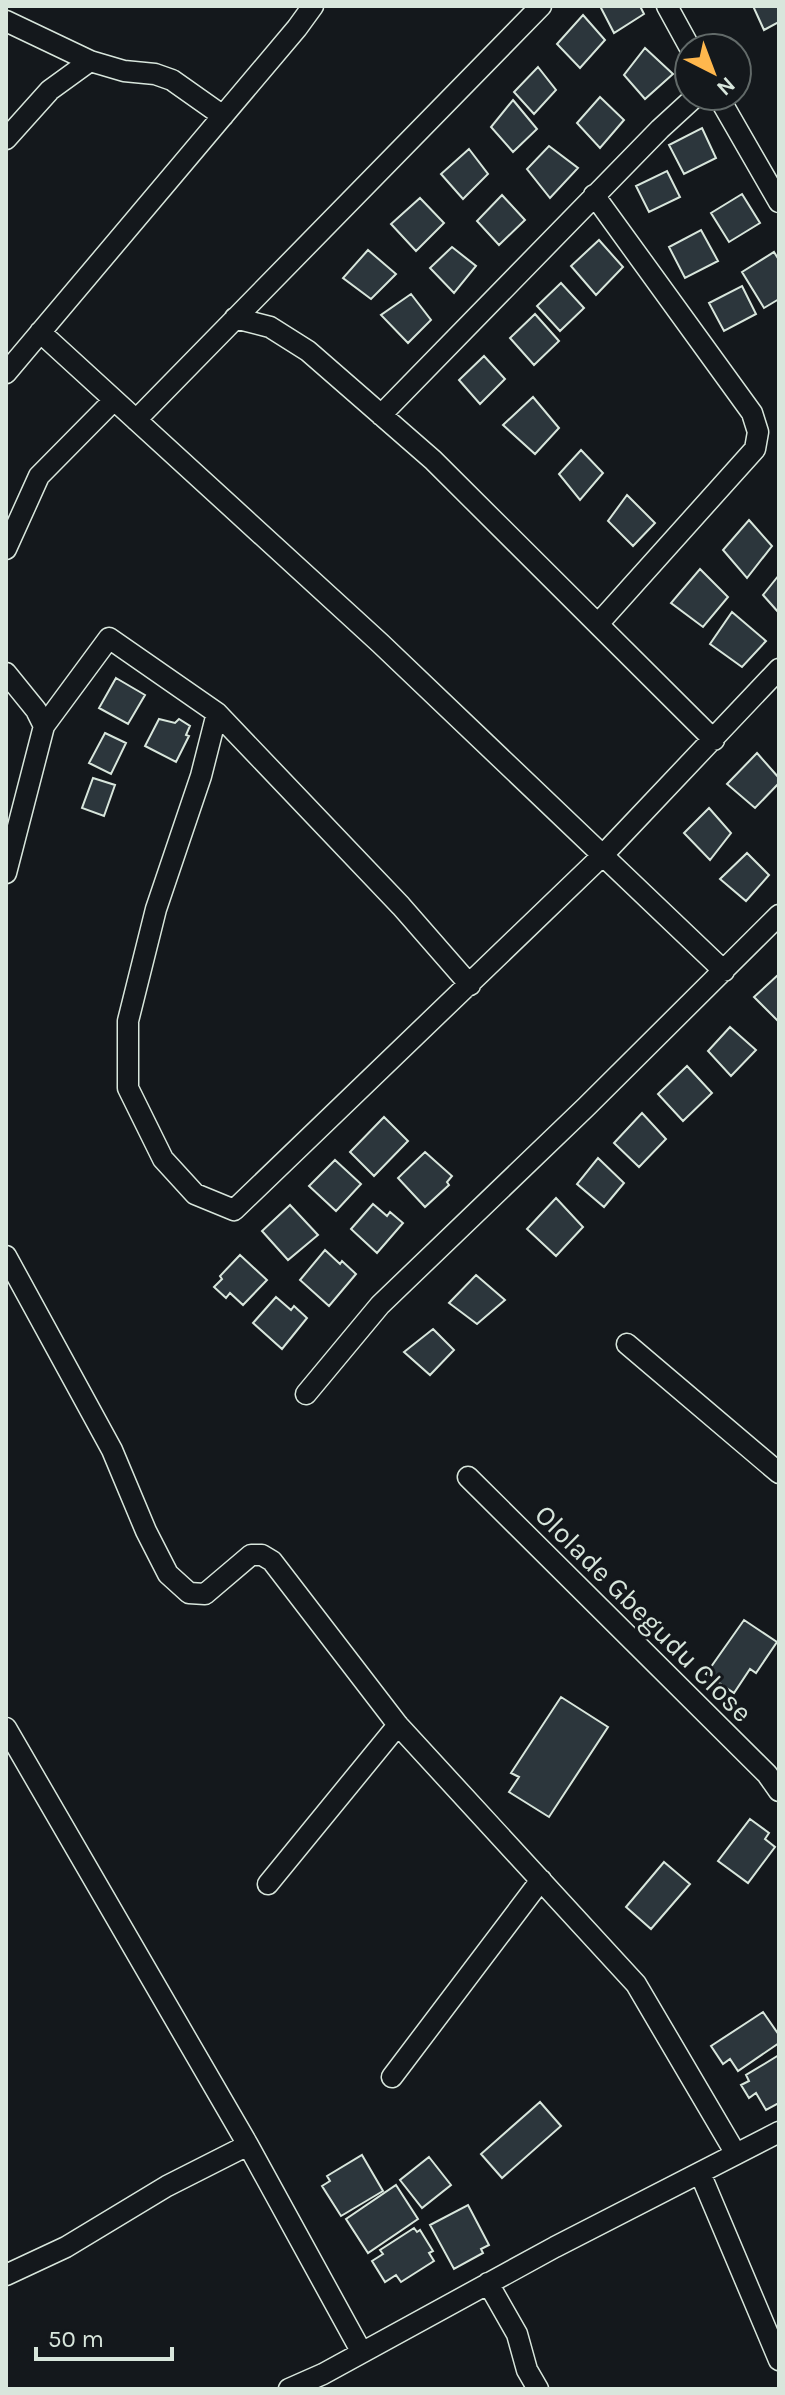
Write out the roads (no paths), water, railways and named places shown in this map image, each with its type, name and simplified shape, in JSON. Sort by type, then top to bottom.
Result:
[{"type":"street","points":[[6,373],[313,6]]},
{"type":"street","points":[[136,420],[541,6]]},
{"type":"street","points":[[667,6],[681,32]]},
{"type":"street","points":[[6,21],[90,61],[172,80],[223,116]]},
{"type":"street","points":[[6,139],[50,90],[90,61]]},
{"type":"street","points":[[381,415],[679,112]]},
{"type":"street","points":[[727,112],[779,202]]},
{"type":"street","points":[[594,195],[752,413],[758,432],[755,449],[598,624]]},
{"type":"street","points":[[235,318],[270,327],[308,351],[433,460],[714,740]]},
{"type":"street","points":[[40,332],[380,643],[724,971]]},
{"type":"street","points":[[6,549],[39,476],[114,400]]},
{"type":"street","points":[[6,873],[44,726],[109,638],[217,713],[401,906],[470,985]]},
{"type":"street","points":[[217,713],[201,776],[156,909],[128,1021],[128,1088],[163,1159],[195,1194],[234,1210],[602,856],[779,669]]},
{"type":"street","points":[[6,673],[36,710],[44,726]]},
{"type":"street","points":[[306,1394],[380,1305],[779,915]]},
{"type":"street","points":[[6,1256],[112,1450],[168,1574],[189,1593],[205,1594],[251,1555],[262,1555],[272,1561],[398,1725],[636,1984],[736,2154]]},
{"type":"street","points":[[627,1344],[779,1473]]},
{"type":"street","name":"Ololade Gbegudu Close","points":[[468,1477],[767,1774],[779,1791]]},
{"type":"street","points":[[268,1884],[398,1725]]},
{"type":"street","points":[[6,1728],[248,2145],[361,2351]]},
{"type":"street","points":[[392,2077],[541,1880]]},
{"type":"street","points":[[289,2389],[323,2374],[488,2283],[779,2132]]},
{"type":"street","points":[[6,2275],[66,2247],[167,2186],[248,2145]]},
{"type":"street","points":[[700,2173],[779,2360]]},
{"type":"street","points":[[488,2283],[517,2334],[527,2370],[538,2389]]}]
